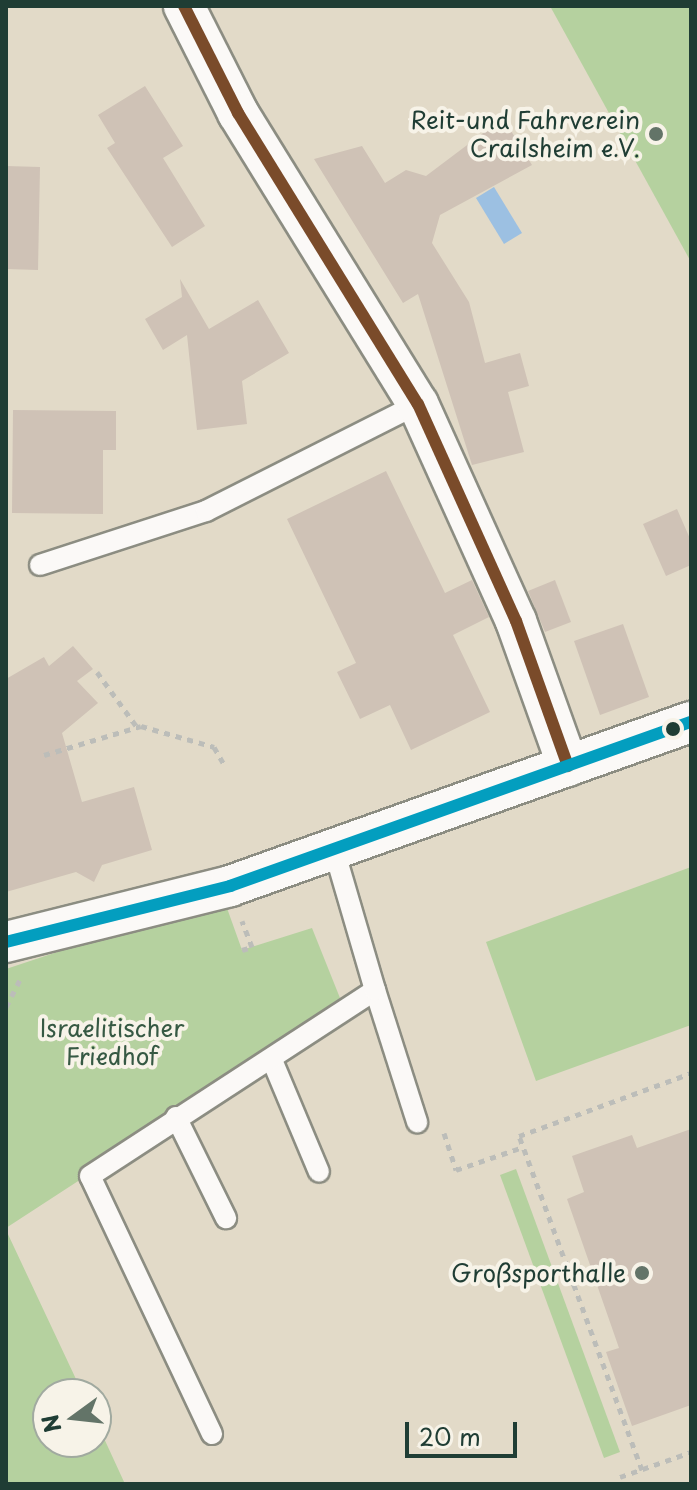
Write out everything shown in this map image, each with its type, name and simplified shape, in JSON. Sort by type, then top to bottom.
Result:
[{"type":"street","points":[[184,6],[245,125],[418,404],[516,621],[568,766]]},
{"type":"street","points":[[6,942],[119,919],[334,850],[691,722]]},
{"type":"lane","points":[[40,565],[206,511],[418,404]]},
{"type":"lane","points":[[334,850],[417,1122]]},
{"type":"lane","points":[[212,1434],[93,1196],[90,1176],[176,1117],[272,1060],[375,990]]},
{"type":"lane","points":[[272,1060],[319,1172]]},
{"type":"lane","points":[[176,1117],[226,1218]]},
{"type":"path","points":[[97,672],[137,727]]},
{"type":"path","points":[[44,755],[137,727],[214,747],[225,766]]},
{"type":"path","points":[[642,1470],[519,1136],[691,1073]]},
{"type":"path","points":[[456,1170],[524,1146]]},
{"type":"path","points":[[620,1477],[691,1452]]},
{"type":"green space","name":"Reit-und Fahrverein Crailsheim e.V.","points":[[550,6],[691,6],[691,262]]},
{"type":"green space","points":[[691,867],[691,1025],[536,1081],[486,942]]},
{"type":"green space","name":"Israelitischer Friedhof","points":[[223,897],[242,950],[312,928],[344,1008],[6,1228],[6,969]]},
{"type":"green space","points":[[516,1169],[620,1452],[604,1458],[500,1175]]},
{"type":"green space","points":[[6,1230],[75,1378],[32,1378],[32,1458],[112,1456],[125,1484],[6,1484]]},
{"type":"water","points":[[494,187],[522,233],[504,244],[476,198]]},
{"type":"building","points":[[145,86],[183,146],[163,158],[205,226],[172,247],[107,148],[115,143],[98,115]]},
{"type":"building","points":[[503,118],[532,165],[440,215],[432,243],[469,302],[485,363],[520,353],[529,386],[508,392],[524,452],[472,465],[418,294],[403,303],[314,159],[362,146],[385,183],[406,170],[426,176]]},
{"type":"building","points":[[6,166],[40,167],[38,270],[6,269]]},
{"type":"building","points":[[180,279],[209,329],[258,300],[289,353],[242,381],[247,424],[197,430],[187,335],[163,350],[145,319],[182,297]]},
{"type":"building","points":[[13,410],[116,411],[116,450],[103,450],[103,514],[12,513]]},
{"type":"building","points":[[386,471],[445,593],[472,580],[489,617],[453,635],[490,712],[411,750],[390,705],[360,719],[337,672],[356,663],[287,519]]},
{"type":"building","points":[[677,509],[691,541],[691,565],[666,576],[643,524]]},
{"type":"building","points":[[555,580],[571,622],[545,632],[528,591]]},
{"type":"building","points":[[623,624],[649,697],[600,715],[574,641]]},
{"type":"building","points":[[73,646],[93,669],[77,681],[98,703],[62,733],[82,802],[134,787],[152,850],[102,865],[94,882],[76,872],[6,892],[6,679],[44,657],[49,666]]},
{"type":"building","name":"Großsporthalle","points":[[691,1129],[691,1405],[632,1426],[606,1352],[619,1348],[567,1199],[584,1192],[572,1156],[632,1135],[637,1148]]},
{"type":"transit line","points":[[184,6],[238,113],[418,404],[516,621],[568,766]]},
{"type":"transit line","points":[[6,942],[230,886],[691,722]]},
{"type":"place","name":"Reit-und Fahrverein Crailsheim e.V.","points":[[656,134]]},
{"type":"place","name":"Großsporthalle","points":[[642,1273]]}]
